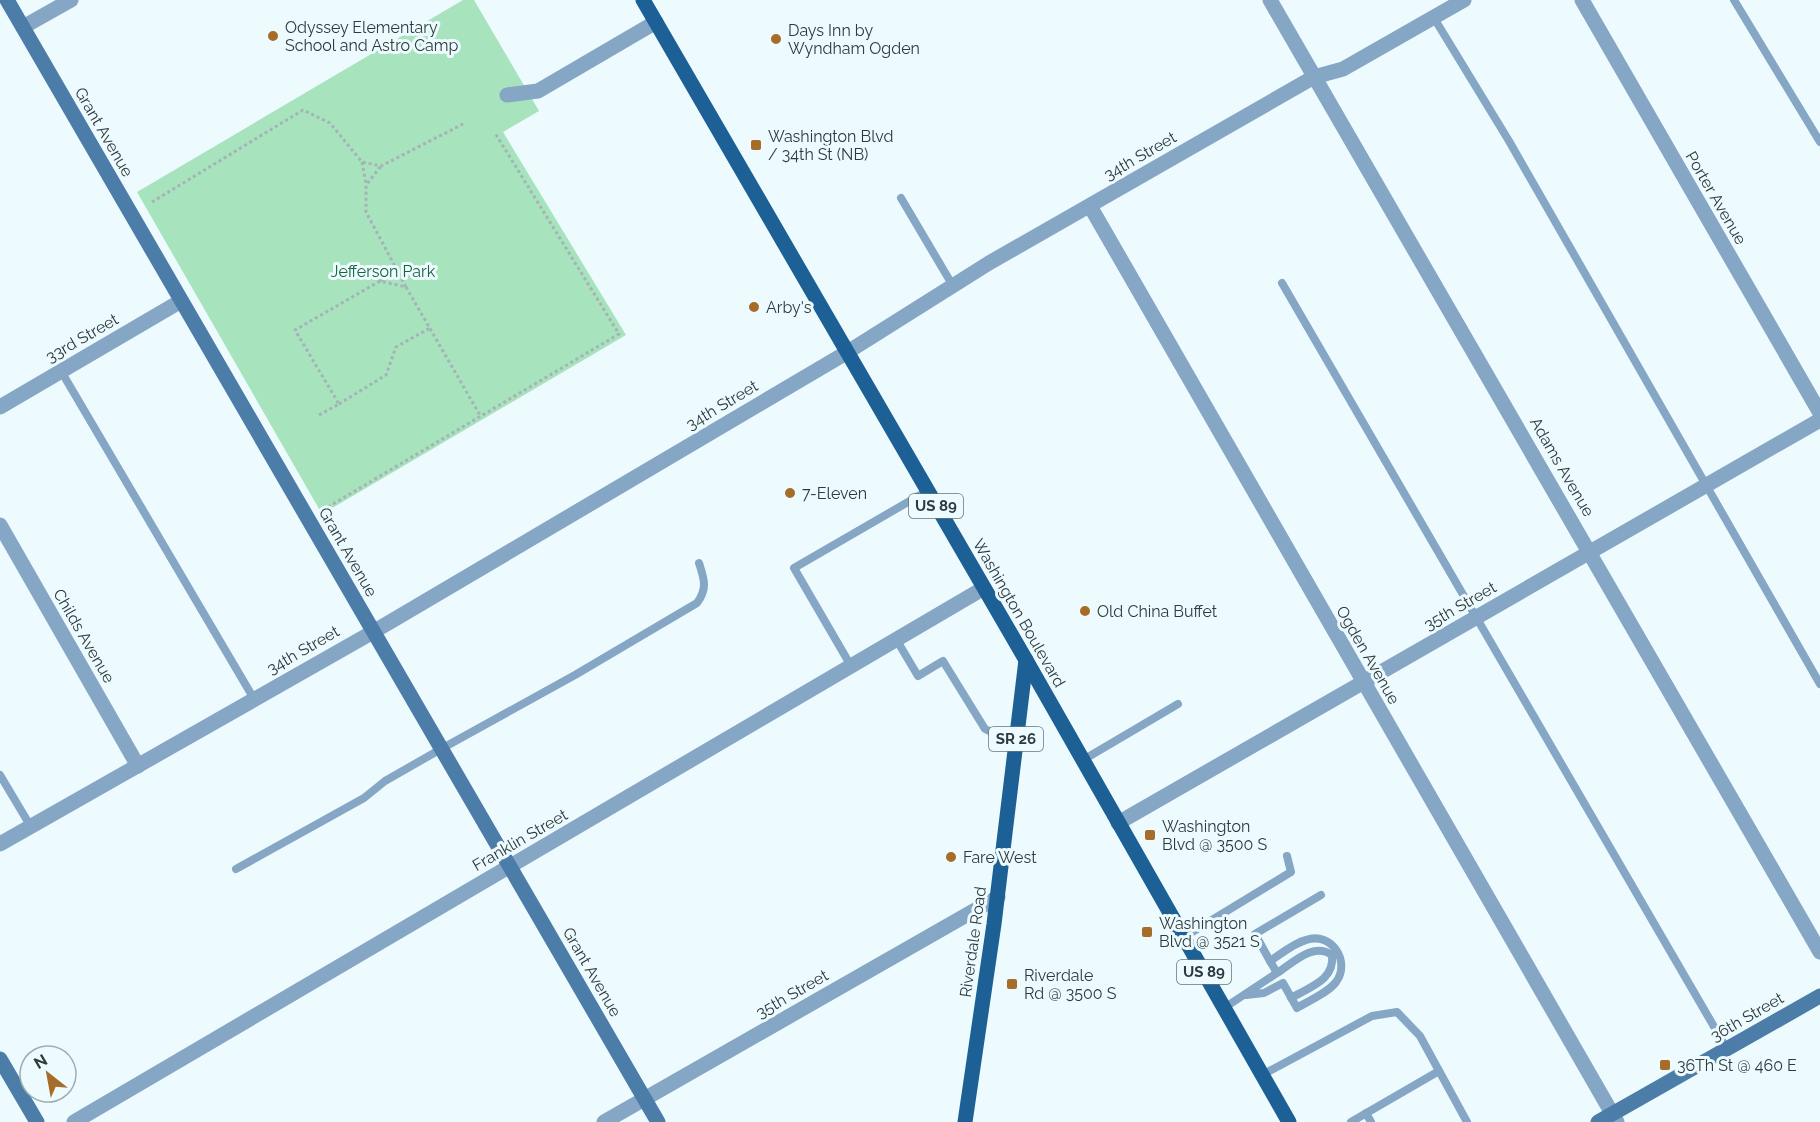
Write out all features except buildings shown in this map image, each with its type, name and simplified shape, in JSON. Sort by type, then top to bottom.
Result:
[{"type":"main road","name":"Washington Boulevard","points":[[643,0],[1026,660],[1288,1122]]},
{"type":"main road","name":"Riverdale Road","points":[[965,1122],[998,897],[1026,660]]},
{"type":"street","name":"Grant Avenue","points":[[7,0],[658,1122]]},
{"type":"street","points":[[23,27],[71,0]]},
{"type":"street","name":"Adams Avenue","points":[[1270,0],[1820,952]]},
{"type":"street","name":"34th Street","points":[[0,844],[373,632],[1090,206],[1314,77],[1343,69],[1464,0]]},
{"type":"street","name":"Porter Avenue","points":[[1582,0],[1820,413]]},
{"type":"street","points":[[507,95],[538,91],[656,22]]},
{"type":"street","name":"Ogden Avenue","points":[[1090,206],[1615,1118]]},
{"type":"street","name":"33rd Street","points":[[0,407],[181,301]]},
{"type":"street","name":"35th Street","points":[[1118,823],[1820,420]]},
{"type":"street","name":"Childs Avenue","points":[[0,525],[138,766]]},
{"type":"street","name":"Franklin Street","points":[[74,1122],[984,588]]},
{"type":"street","name":"35th Street","points":[[604,1122],[998,897]]},
{"type":"street","name":"36th Street","points":[[1598,1122],[1615,1118],[1727,1049],[1820,996]]},
{"type":"street","points":[[0,1059],[37,1122]]},
{"type":"lane","points":[[1734,0],[1820,142]]},
{"type":"lane","points":[[1434,18],[1509,141],[1820,684]]},
{"type":"lane","points":[[901,198],[952,286]]},
{"type":"lane","points":[[1282,283],[1478,616],[1727,1049]]},
{"type":"lane","points":[[61,372],[254,699]]},
{"type":"lane","points":[[851,666],[794,568],[927,491]]},
{"type":"lane","points":[[236,868],[364,798],[385,782],[441,749],[575,675],[697,603],[706,583],[699,563]]},
{"type":"lane","points":[[897,639],[918,676],[943,661],[985,729],[1016,744]]},
{"type":"lane","points":[[1083,760],[1178,705]]},
{"type":"lane","points":[[0,775],[31,827]]},
{"type":"lane","points":[[1184,938],[1292,872],[1287,856]]},
{"type":"lane","points":[[1277,973],[1255,934],[1321,895]]},
{"type":"lane","points":[[1246,995],[1264,993],[1283,983],[1297,1008],[1335,984],[1343,968],[1341,954],[1330,944],[1315,938],[1305,940],[1270,961]]},
{"type":"lane","points":[[1224,1008],[1313,950],[1323,950],[1332,956],[1333,966],[1328,977],[1291,998]]},
{"type":"lane","points":[[1262,1075],[1372,1016],[1397,1012],[1420,1036],[1467,1122]]},
{"type":"lane","points":[[1351,1122],[1439,1071]]},
{"type":"lane","points":[[1366,1113],[1371,1122]]},
{"type":"path","points":[[152,202],[303,110],[330,123],[362,162],[366,185],[366,212],[406,288],[481,417]]},
{"type":"path","points":[[366,185],[381,166],[465,123]]},
{"type":"path","points":[[328,507],[619,334],[495,134]]},
{"type":"path","points":[[362,162],[381,166]]},
{"type":"path","points":[[339,404],[296,330],[397,270]]},
{"type":"path","points":[[380,280],[406,288]]},
{"type":"path","points":[[319,415],[386,375],[396,347],[429,328]]},
{"type":"green space","name":"Jefferson Park","points":[[463,0],[474,0],[539,111],[503,132],[626,335],[322,514],[137,192]]},
{"type":"place","name":"Odyssey Elementary School and Astro Camp","points":[[273,36]]},
{"type":"place","name":"Days Inn by Wyndham Ogden","points":[[776,39]]},
{"type":"place","name":"Washington Blvd / 34th St (NB)","points":[[756,145]]},
{"type":"place","name":"Arby's","points":[[754,307]]},
{"type":"place","name":"7-Eleven","points":[[790,493]]},
{"type":"place","name":"Old China Buffet","points":[[1085,611]]},
{"type":"place","name":"Washington Blvd @ 3500 S","points":[[1150,835]]},
{"type":"place","name":"Fare West","points":[[951,857]]},
{"type":"place","name":"Washington Blvd @ 3521 S","points":[[1147,932]]},
{"type":"place","name":"Riverdale Rd @ 3500 S","points":[[1012,984]]},
{"type":"place","name":"36Th St @ 460 E","points":[[1665,1065]]}]
